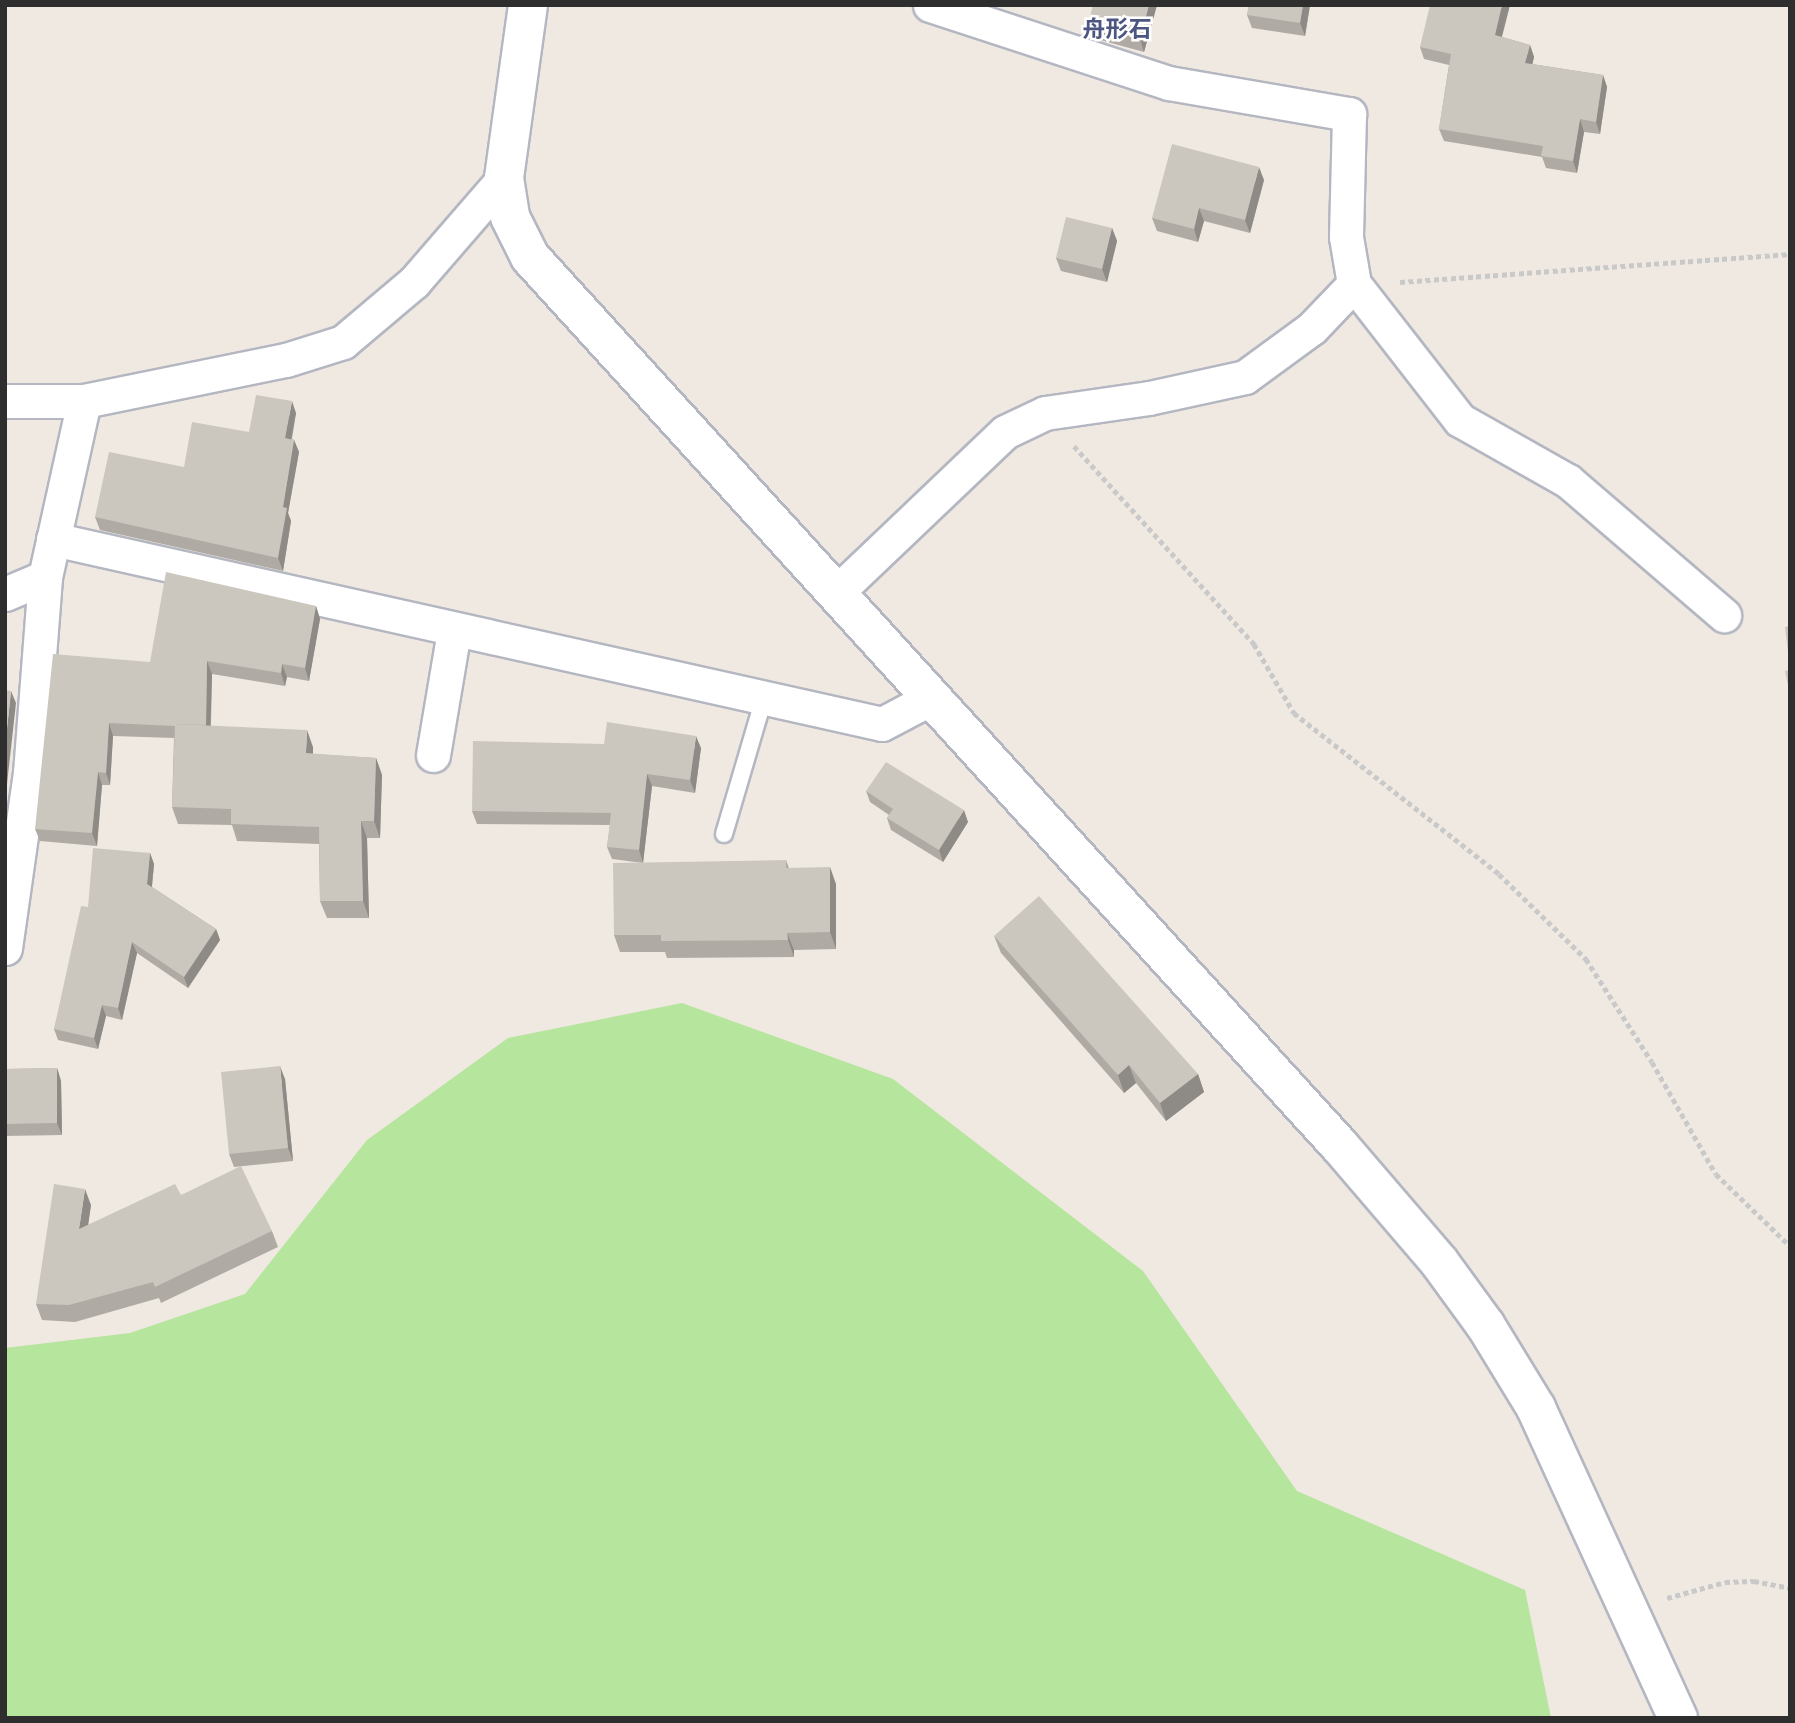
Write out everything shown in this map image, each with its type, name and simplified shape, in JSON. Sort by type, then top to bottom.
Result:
[{"type":"street","points":[[528,5],[504,178],[510,217],[530,257],[933,696],[1339,1145],[1447,1274],[1486,1326],[1536,1408],[1626,1611],[1678,1718]]},
{"type":"street","points":[[930,5],[1169,83],[1349,114],[1346,237],[1354,284],[1461,420],[1568,481],[1724,615]]},
{"type":"street","points":[[5,401],[84,401],[274,362],[343,342],[414,282],[504,178]]},
{"type":"street","points":[[836,593],[1005,432],[1045,413],[1149,398],[1245,377],[1312,328],[1354,284]]},
{"type":"street","points":[[5,948],[30,773],[45,577],[84,401]]},
{"type":"street","points":[[53,539],[454,631],[882,724],[933,696]]},
{"type":"street","points":[[5,594],[45,577]]},
{"type":"street","points":[[433,755],[454,631]]},
{"type":"lane","points":[[724,834],[764,698]]},
{"type":"path","points":[[1354,284],[1790,254]]},
{"type":"path","points":[[1045,413],[1254,644],[1294,713],[1499,874],[1586,959],[1652,1062],[1716,1174],[1790,1246]]},
{"type":"path","points":[[1626,1611],[1726,1582],[1755,1581],[1790,1588]]},
{"type":"green space","points":[[682,1003],[893,1079],[1143,1271],[1297,1491],[1525,1590],[1551,1718],[5,1718],[5,1348],[130,1333],[245,1294],[367,1140],[508,1038]]},
{"type":"building","points":[[1093,5],[1149,5],[1140,39],[1088,25]]},
{"type":"building","points":[[1249,5],[1303,5],[1300,23],[1247,15]]},
{"type":"building","points":[[1430,5],[1502,5],[1495,35],[1530,45],[1525,63],[1603,75],[1596,122],[1580,119],[1573,161],[1541,156],[1543,146],[1439,129],[1451,54],[1420,47]]},
{"type":"building","points":[[1172,144],[1259,167],[1245,220],[1199,208],[1194,229],[1152,218]]},
{"type":"building","points":[[1066,217],[1112,228],[1102,269],[1056,258]]},
{"type":"building","points":[[256,395],[292,401],[285,438],[294,440],[283,507],[287,508],[278,558],[95,517],[109,452],[184,467],[192,422],[249,432]]},
{"type":"building","points":[[166,572],[316,606],[305,668],[282,664],[281,673],[207,661],[206,725],[109,723],[106,773],[98,772],[92,833],[35,829],[53,654],[150,662]]},
{"type":"building","points":[[1790,626],[1790,669],[1785,627]]},
{"type":"building","points":[[1790,670],[1790,695],[1785,671]]},
{"type":"building","points":[[5,690],[11,691],[5,747]]},
{"type":"building","points":[[607,722],[696,736],[690,780],[647,774],[639,850],[607,847],[611,813],[472,811],[473,741],[604,744]]},
{"type":"building","points":[[175,724],[307,730],[306,753],[376,758],[374,821],[361,821],[363,901],[320,901],[319,827],[231,824],[231,809],[172,807]]},
{"type":"building","points":[[886,762],[964,810],[939,850],[887,818],[893,809],[866,791]]},
{"type":"building","points":[[93,848],[150,853],[147,884],[216,929],[184,977],[132,942],[118,1008],[102,1005],[94,1038],[54,1029],[81,906],[88,907]]},
{"type":"building","points":[[786,860],[786,868],[830,867],[830,932],[787,933],[788,940],[661,941],[661,935],[614,935],[613,863]]},
{"type":"building","points":[[1039,896],[1198,1074],[1160,1103],[1129,1065],[1118,1075],[994,936]]},
{"type":"building","points":[[280,1066],[288,1148],[229,1154],[221,1072]]},
{"type":"building","points":[[57,1068],[57,1123],[5,1124],[5,1069]]},
{"type":"building","points":[[241,1166],[272,1231],[155,1287],[153,1282],[69,1305],[36,1304],[54,1184],[85,1189],[79,1229],[175,1184],[181,1195]]},
{"type":"district","name":"舟形石","points":[[1117,28]]}]
